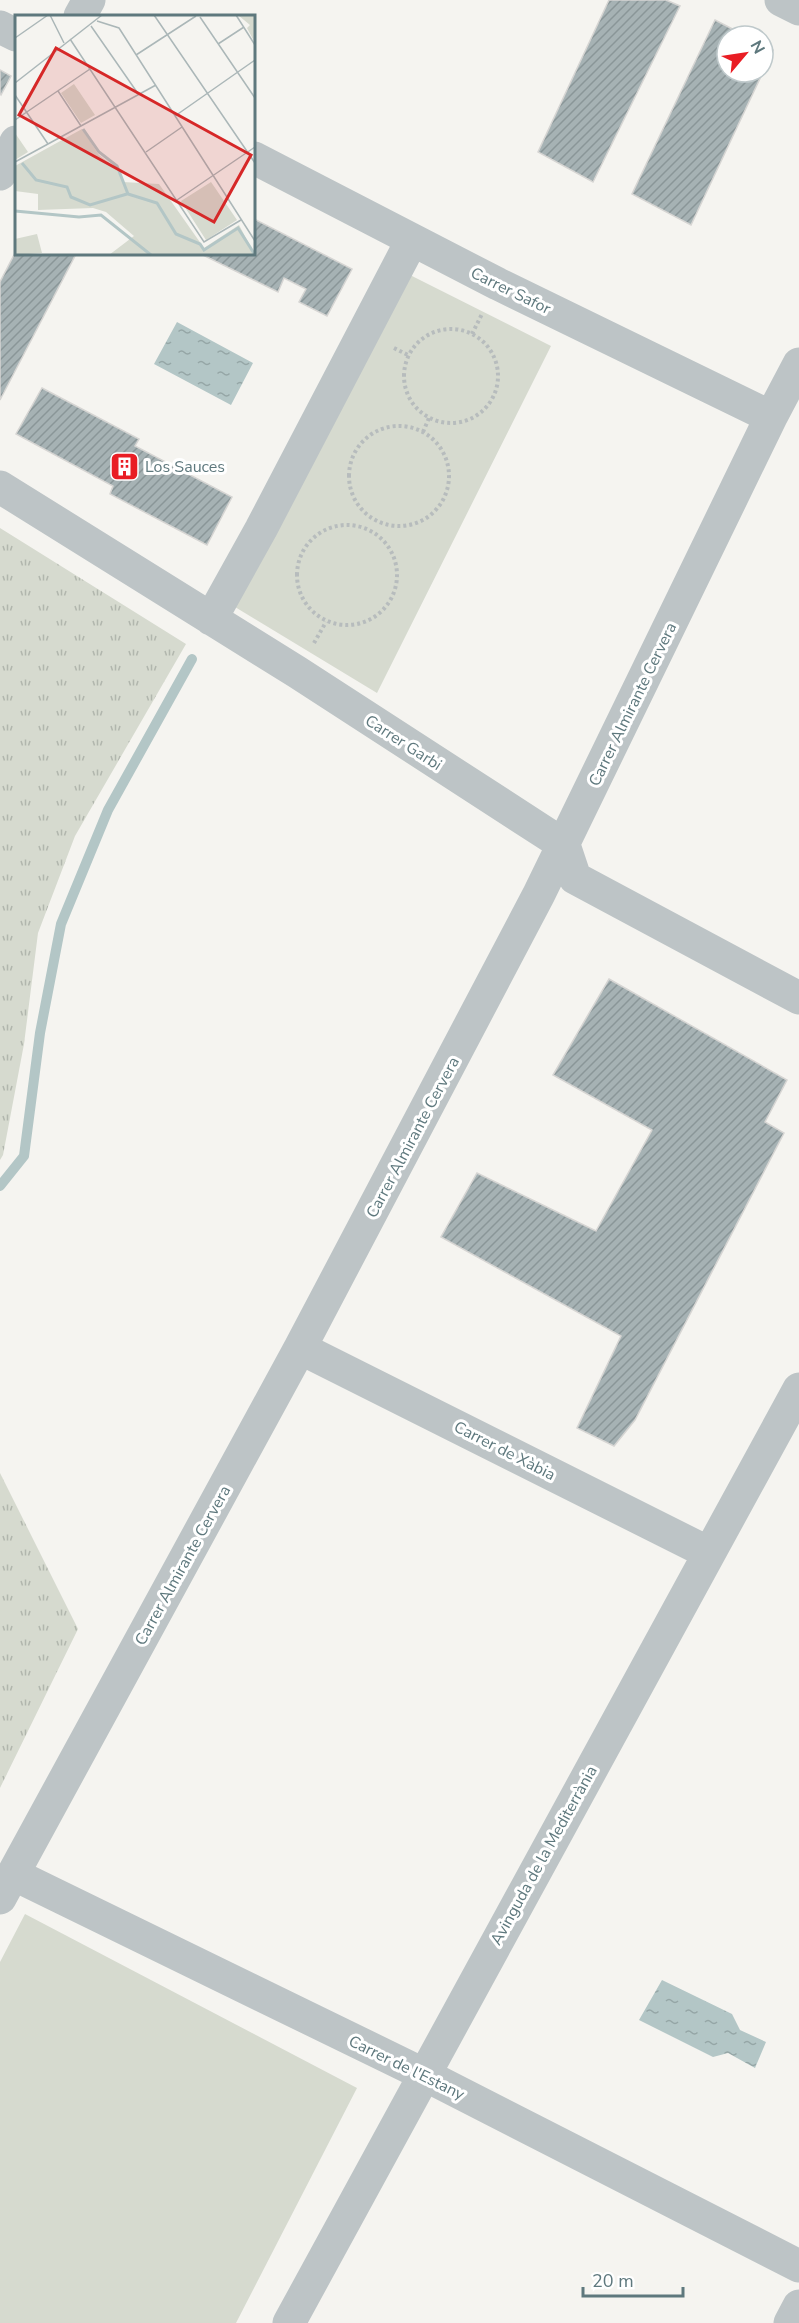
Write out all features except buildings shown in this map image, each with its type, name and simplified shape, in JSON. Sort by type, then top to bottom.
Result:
[{"type":"street","points":[[81,15],[89,0]]},
{"type":"street","points":[[781,0],[799,9]]},
{"type":"street","points":[[0,27],[15,34]]},
{"type":"street","points":[[0,174],[15,144]]},
{"type":"street","name":"Carrer Safor","points":[[255,159],[412,240],[771,417]]},
{"type":"street","points":[[211,619],[412,240]]},
{"type":"street","name":"Carrer Almirante Cervera","points":[[6,1886],[300,1348],[564,845],[771,417],[799,364]]},
{"type":"street","name":"Carrer Garbi","points":[[0,487],[564,845]]},
{"type":"street","points":[[564,845],[575,878],[795,986]]},
{"type":"street","name":"Carrer de Xàbia","points":[[300,1348],[709,1553]]},
{"type":"street","name":"Avinguda de la Mediterrània","points":[[289,2323],[709,1553],[788,1435],[799,1389]]},
{"type":"street","name":"Carrer de l'Estany","points":[[6,1886],[423,2074],[799,2266]]},
{"type":"street","points":[[790,2323],[799,2306]]},
{"type":"path","points":[[458,329],[472,334],[484,342],[493,354],[497,369],[497,384],[493,398],[478,414],[458,423],[444,423],[429,418],[418,410],[409,398],[404,384],[404,369],[409,355],[417,343],[429,334],[458,329]]},
{"type":"path","points":[[423,432],[429,418]]},
{"type":"path","points":[[395,426],[409,427],[423,432],[437,443],[446,457],[450,475],[447,492],[440,508],[426,519],[410,526],[392,527],[377,522],[364,513],[355,502],[348,474],[351,459],[368,436],[381,429],[395,426]]},
{"type":"path","points":[[372,532],[377,522]]},
{"type":"path","points":[[334,526],[360,527],[372,532],[385,542],[393,555],[398,571],[396,587],[390,602],[380,614],[367,622],[351,626],[326,622],[309,608],[300,595],[297,580],[298,564],[303,549],[312,539],[334,526]]},
{"type":"green space","points":[[408,274],[551,346],[377,693],[235,607]]},
{"type":"green space","points":[[0,528],[186,644],[75,836],[38,933],[24,1044],[3,1155],[0,1160]]},
{"type":"green space","points":[[0,1473],[78,1629],[0,1788]]},
{"type":"green space","points":[[25,1914],[357,2088],[236,2323],[0,2323],[0,1962]]},
{"type":"water","points":[[177,322],[253,363],[231,405],[154,364]]},
{"type":"water","points":[[662,1980],[732,2014],[740,2030],[766,2042],[755,2068],[728,2053],[713,2057],[639,2020]]},
{"type":"waterway","points":[[0,1186],[24,1156],[40,1033],[61,924],[108,810],[192,659]]},
{"type":"place","name":"Los Sauces","points":[[124,466]]}]
